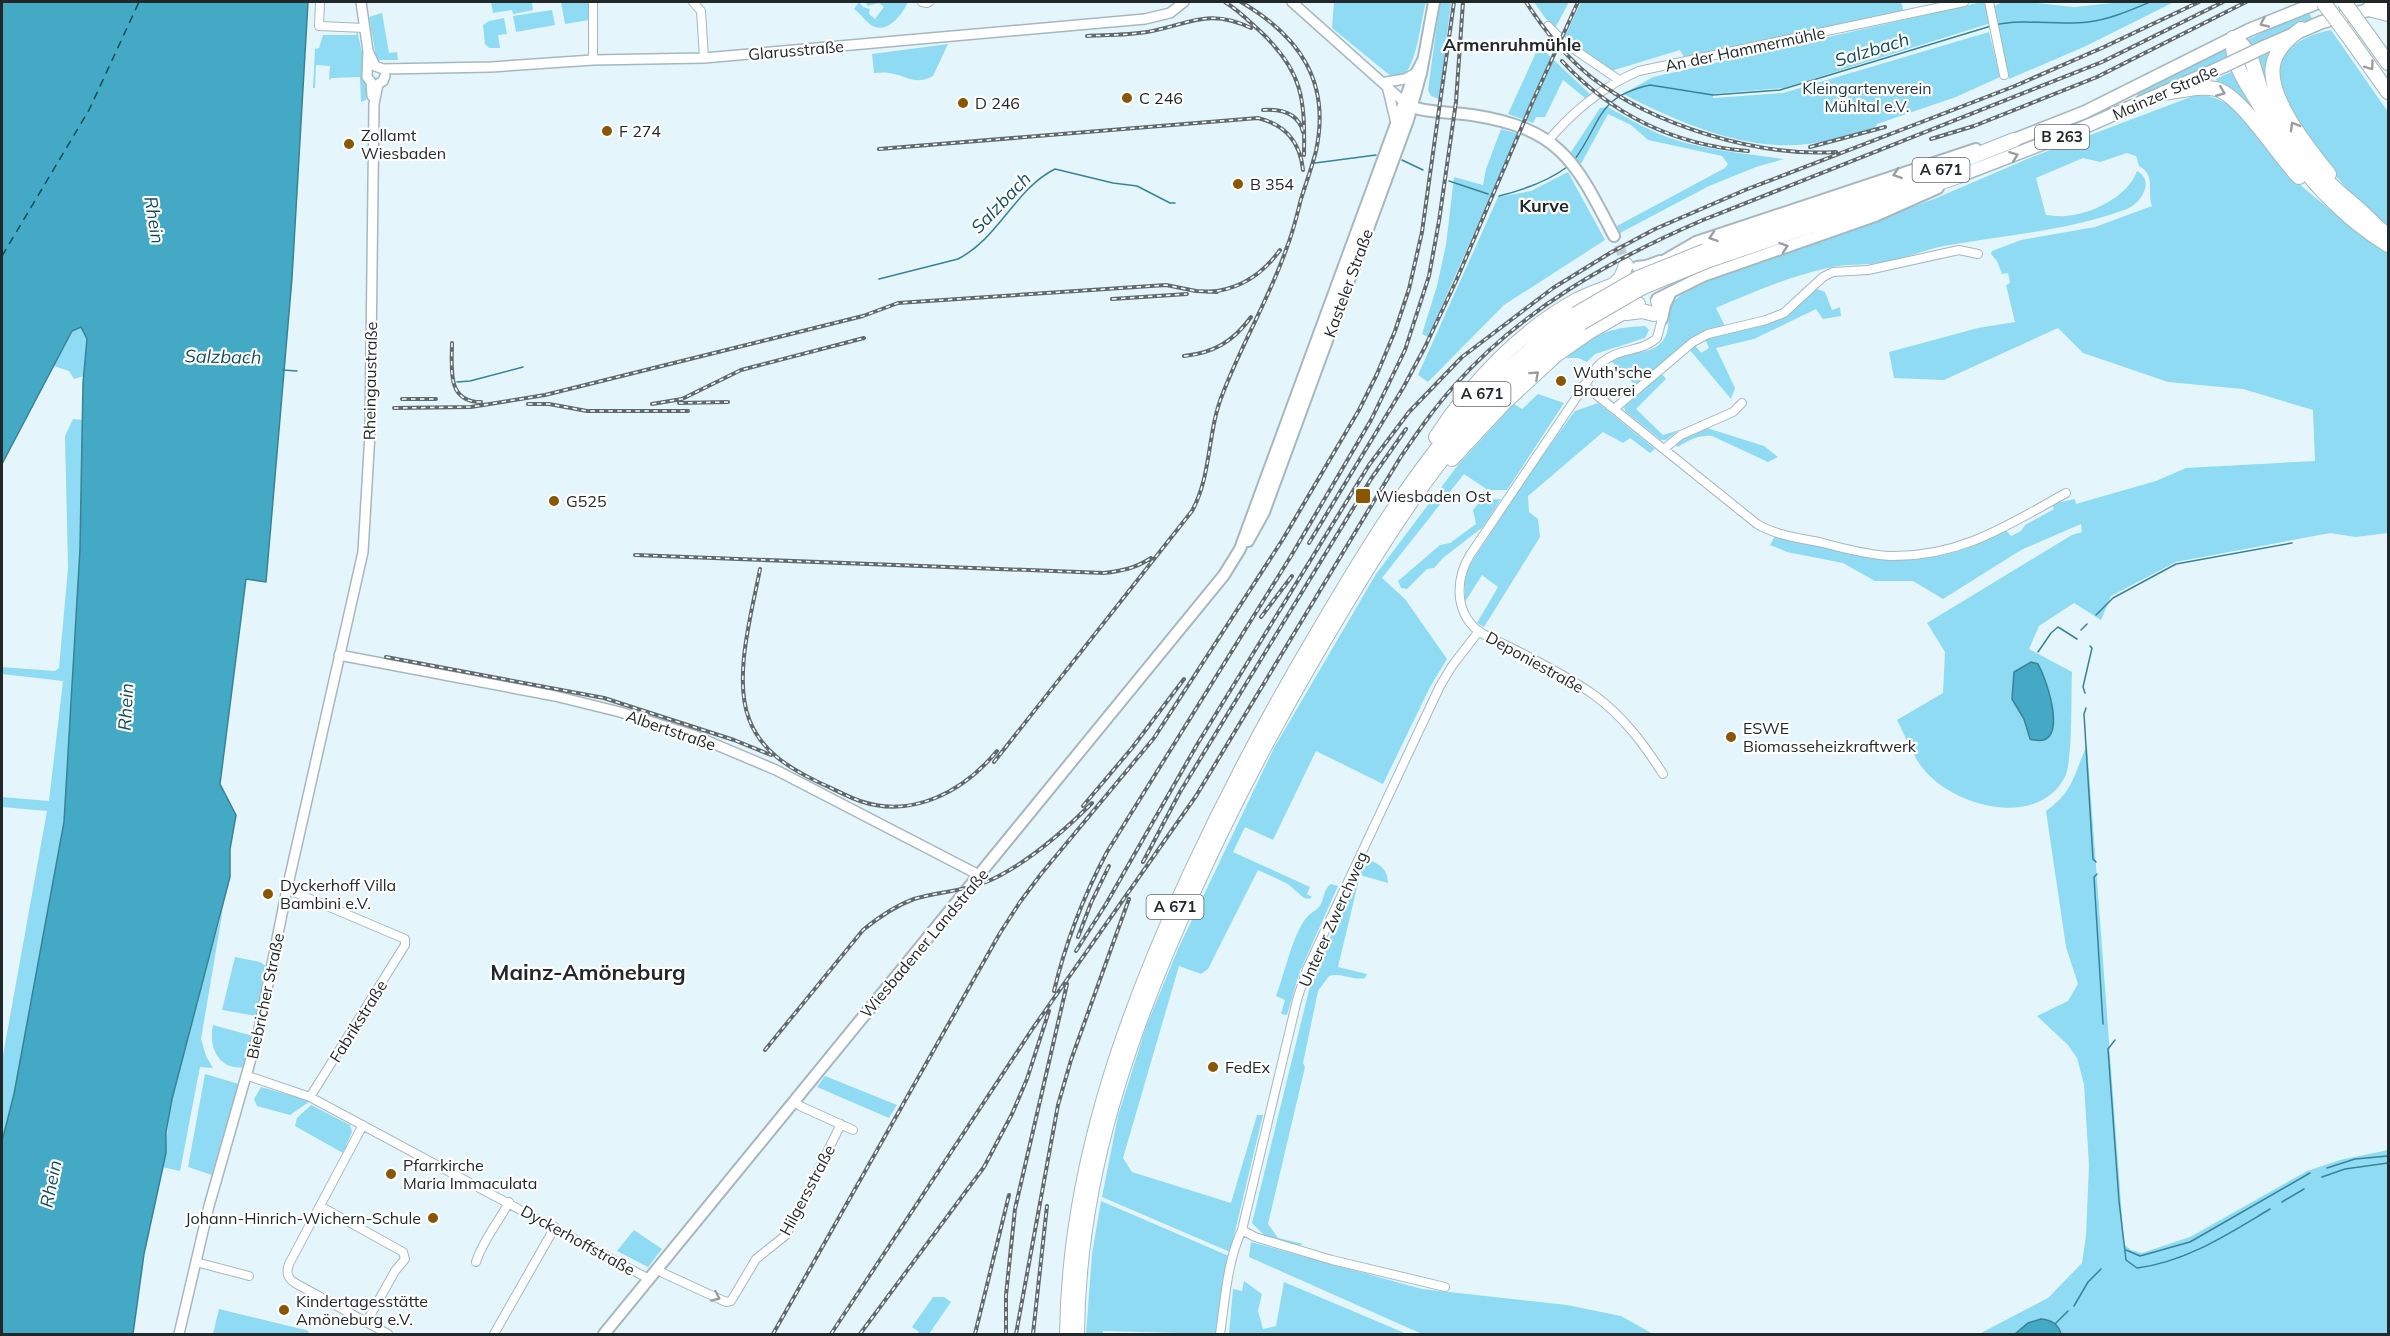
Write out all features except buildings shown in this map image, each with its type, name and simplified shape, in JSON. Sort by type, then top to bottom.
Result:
[{"type":"highway","points":[[2321,2],[2388,92]]},
{"type":"highway","points":[[2344,2],[2388,63]]},
{"type":"highway","points":[[2369,9],[2388,14]]},
{"type":"highway","points":[[2301,29],[2287,40],[2275,57],[2272,72],[2276,89],[2302,139],[2350,209],[2388,245]]},
{"type":"highway","points":[[2233,38],[2232,51],[2238,68],[2273,128],[2308,175],[2388,236]]},
{"type":"highway","points":[[2164,93],[2208,88],[2225,92],[2233,98],[2298,176],[2324,199],[2350,209]]},
{"type":"highway","name":"A 671","points":[[1067,1335],[1071,1269],[1108,1082],[1128,1023],[1173,910],[1248,757],[1304,654],[1410,495],[1490,400],[1579,319],[1707,256],[1886,191],[2014,140]]},
{"type":"highway","name":"B 263","points":[[1834,219],[1959,176]]},
{"type":"highway","name":"A 671","points":[[1707,256],[1834,219]]},
{"type":"highway","points":[[1410,495],[1424,455],[1475,384],[1536,329],[1567,306],[1614,285],[1633,268]]},
{"type":"highway","points":[[1410,495],[1556,355],[1589,333],[1624,314],[1637,310],[1653,310]]},
{"type":"highway","name":"A 671","points":[[1077,1335],[1083,1214]]},
{"type":"main road","name":"Kasteler Straße","points":[[1262,502],[1410,101],[1424,60],[1434,2]]},
{"type":"main road","name":"Mainzer Straße","points":[[2014,140],[2085,112],[2277,17],[2321,2]]},
{"type":"main road","name":"B 263","points":[[2301,29],[2388,5]]},
{"type":"main road","name":"Mainzer Straße","points":[[1959,176],[2078,130],[2224,66],[2301,29]]},
{"type":"main road","name":"Kasteler Straße","points":[[1410,101],[1416,73],[1424,60]]},
{"type":"main road","points":[[1410,101],[1434,110],[1509,122],[1548,141],[1575,167],[1616,240]]},
{"type":"main road","points":[[1401,124],[1434,110]]},
{"type":"main road","name":"B 263","points":[[1633,268],[1670,257],[1696,242],[1921,166],[2014,140]]},
{"type":"main road","name":"B 263","points":[[1671,292],[1720,269],[1885,212],[1959,176]]},
{"type":"main road","points":[[1633,268],[1655,274],[1660,280],[1661,292],[1653,310],[1630,298],[1627,292],[1633,268]]},
{"type":"main road","points":[[1653,310],[1671,292]]},
{"type":"main road","points":[[1653,310],[1665,305],[1671,292]]},
{"type":"main road","name":"Wiesbadener Landstraße","points":[[604,1335],[1203,601],[1240,549],[1262,502]]},
{"type":"street","points":[[320,2],[319,26],[365,28]]},
{"type":"street","name":"Rheingaustraße","points":[[339,655],[363,546],[370,433],[374,83],[367,77],[378,70],[368,51],[361,2]]},
{"type":"street","points":[[593,2],[594,60]]},
{"type":"street","points":[[693,2],[701,11],[704,58]]},
{"type":"street","name":"Glarusstraße","points":[[378,70],[501,67],[594,60],[704,58],[1144,20],[1170,13],[1184,2]]},
{"type":"street","points":[[1292,2],[1384,83],[1410,101]]},
{"type":"street","name":"An der Hammermühle","points":[[1548,141],[1581,108],[1619,80],[1639,71],[1964,2]]},
{"type":"street","points":[[1989,2],[2004,75]]},
{"type":"street","points":[[1548,26],[1565,44],[1619,80]]},
{"type":"street","points":[[374,83],[383,81],[378,70]]},
{"type":"street","points":[[1384,83],[1405,79],[1416,73]]},
{"type":"street","points":[[1384,83],[1401,124]]},
{"type":"street","points":[[1614,409],[1693,342],[1708,334],[1766,320],[1784,313],[1823,277],[1833,272],[1868,270],[1959,250],[1978,254]]},
{"type":"street","name":"Deponiestraße","points":[[1653,310],[1657,338],[1650,343],[1606,358],[1597,367],[1463,569],[1459,588],[1461,602],[1469,621],[1479,631],[1594,695],[1630,728],[1663,774]]},
{"type":"street","points":[[1584,385],[1763,528],[1866,553],[1890,556],[1935,553],[1967,545],[2066,493]]},
{"type":"street","points":[[1664,449],[1681,435],[1733,412],[1742,403]]},
{"type":"street","name":"Unterer Zwerchweg","points":[[1220,1335],[1229,1275],[1297,1000],[1308,969],[1440,686],[1479,631]]},
{"type":"street","name":"Albertstraße","points":[[339,655],[555,696],[620,712],[693,735],[776,770],[979,875]]},
{"type":"street","name":"Biebricher Straße","points":[[179,1335],[217,1179],[248,1076],[339,655]]},
{"type":"street","name":"Fabrikstraße","points":[[287,889],[405,939],[405,945],[310,1097]]},
{"type":"street","name":"Dyckerhoffstraße","points":[[248,1076],[310,1097],[649,1279]]},
{"type":"street","points":[[794,1101],[800,1106],[853,1130]]},
{"type":"street","name":"Hilgersstraße","points":[[657,1269],[726,1302],[731,1301],[756,1259],[786,1235],[841,1124]]},
{"type":"street","points":[[363,1125],[289,1264],[288,1277],[388,1335]]},
{"type":"street","points":[[476,1262],[481,1248],[499,1221],[508,1202]]},
{"type":"street","points":[[320,1206],[403,1252],[405,1259],[395,1271],[366,1323]]},
{"type":"street","points":[[494,1335],[555,1227]]},
{"type":"street","points":[[1240,1234],[1332,1260],[1445,1287]]},
{"type":"street","points":[[196,1262],[249,1276]]},
{"type":"green space","points":[[491,2],[529,2],[532,3],[533,10],[513,14],[512,10],[493,13]]},
{"type":"green space","points":[[561,2],[589,2],[589,20],[565,24]]},
{"type":"green space","points":[[859,2],[863,7],[870,9],[869,14],[875,19],[884,7],[879,3],[867,6],[862,2],[908,2],[898,18],[888,26],[877,27],[871,25],[854,9]]},
{"type":"green space","points":[[1334,2],[1426,2],[1415,53],[1402,75],[1392,76],[1387,73],[1332,28]]},
{"type":"green space","points":[[1440,2],[1451,2],[1439,99],[1431,96],[1428,90]]},
{"type":"green space","points":[[1534,2],[1569,2],[1554,30]]},
{"type":"green space","points":[[1581,2],[1901,2],[1904,12],[1684,57],[1680,50],[1611,71],[1564,38]]},
{"type":"green space","name":"Kleingartenverein Mühltal e.V.","points":[[1986,2],[1991,23],[1784,88],[1713,94],[1713,98],[1783,93],[1989,32],[2000,77],[1956,97],[1877,124],[1875,128],[1834,139],[1808,144],[1784,145],[1760,144],[1736,139],[1666,115],[1623,94],[1653,77]]},
{"type":"green space","points":[[2003,2],[2074,7],[2123,2],[2174,2],[2086,46],[2009,79],[1995,27],[1994,6]]},
{"type":"green space","points":[[552,10],[555,25],[516,32],[513,16]]},
{"type":"green space","points":[[2308,11],[2313,20],[2261,43],[2263,56],[2277,48],[2279,118],[2247,40]]},
{"type":"green space","points":[[382,13],[389,53],[397,52],[398,60],[378,60],[376,57],[369,17]]},
{"type":"green space","points":[[504,18],[507,34],[498,35],[500,48],[489,48],[485,44],[483,25],[489,21]]},
{"type":"green space","points":[[357,30],[363,57],[362,75],[366,86],[366,100],[361,102],[360,77],[329,80],[330,66],[316,65],[315,88],[313,88],[315,49],[319,48],[323,35],[356,35]]},
{"type":"green space","points":[[2331,30],[2388,112],[2388,229],[2360,203],[2324,160],[2302,129],[2281,87],[2279,68],[2288,51],[2303,39]]},
{"type":"green space","points":[[948,44],[933,76],[927,79],[915,80],[889,73],[874,73],[872,54]]},
{"type":"green space","points":[[1539,46],[1590,94],[1585,98],[1563,80],[1545,117],[1536,117],[1533,123],[1508,114]]},
{"type":"green space","points":[[2226,48],[2230,50],[2272,132],[2232,89],[2217,82],[2216,79],[2233,71],[2227,60],[2137,100],[2137,93],[2093,113]]},
{"type":"green space","points":[[2196,95],[2213,97],[2228,104],[2241,115],[2297,182],[2341,218],[2388,250],[2388,533],[2356,537],[2330,533],[2176,562],[2111,596],[2101,620],[2074,603],[2039,626],[2029,649],[2072,672],[2070,742],[2068,769],[2065,777],[2053,793],[2036,803],[2018,807],[1997,807],[1977,803],[1940,785],[1926,772],[1913,754],[1897,720],[1943,693],[1945,652],[1927,623],[2072,535],[2082,532],[2081,524],[2021,550],[1943,599],[1913,581],[1875,581],[1843,563],[1787,552],[1770,545],[1775,536],[1835,550],[1891,558],[1920,558],[1948,554],[1976,544],[2005,529],[2011,536],[2021,531],[2025,525],[2054,509],[2052,504],[2075,499],[2076,504],[2156,481],[2186,468],[2315,461],[2313,410],[2243,389],[2168,382],[2083,353],[2058,328],[1944,380],[1894,378],[1889,352],[1978,328],[2015,322],[2006,285],[2010,283],[2008,273],[2002,274],[1997,261],[1991,254],[1992,251],[2021,240],[2095,227],[2152,206],[2148,174],[2139,166],[2136,156],[2127,153],[2100,162],[2083,158],[2036,178],[2046,215],[2063,216],[2097,208],[2117,196],[2133,180],[2137,171],[2143,175],[2146,186],[2137,202],[2127,209],[2082,223],[1944,246],[1886,262],[1834,266],[1784,280],[1716,308],[1725,326],[1708,331],[1642,383],[1641,381],[1637,384],[1633,383],[1611,361],[1658,346],[1667,332],[1670,304],[1681,295],[1709,280],[1934,199],[2032,157]]},
{"type":"green space","points":[[1608,107],[1652,131],[1679,141],[1718,150],[1784,159],[1756,167],[1709,186],[1620,233],[1617,226],[1725,168],[1728,164],[1722,156],[1648,140],[1631,125],[1608,114],[1581,164],[1571,152],[1600,108]]},
{"type":"green space","points":[[2090,115],[2090,120],[1984,162],[1931,179],[2070,123],[2078,123]]},
{"type":"green space","points":[[1501,129],[1518,134],[1428,337],[1422,334],[1437,286],[1446,245],[1454,177],[1483,185],[1486,169]]},
{"type":"green space","points":[[1568,172],[1605,240],[1504,305],[1428,382],[1418,375],[1498,197],[1531,191]]},
{"type":"green space","points":[[1817,289],[1825,292],[1832,310],[1840,307],[1841,316],[1823,319],[1816,309],[1754,339],[1716,348],[1735,388],[1731,399],[1689,349],[1694,344],[1701,353],[1709,348],[1705,339],[1785,315]]},
{"type":"green space","points":[[1645,326],[1649,330],[1645,338],[1595,354],[1587,362],[1578,358],[1562,358],[1601,334]]},
{"type":"green space","points":[[81,327],[87,339],[84,376],[74,379],[69,371],[54,366],[72,331]]},
{"type":"green space","points":[[1662,374],[1666,379],[1636,409],[1663,435],[1679,430],[1666,440],[1661,440],[1625,411],[1624,407]]},
{"type":"green space","points":[[1538,394],[1564,403],[1507,490],[1488,490],[1464,474],[1382,578],[1405,599],[1447,659],[1430,687],[1383,784],[1316,751],[1273,840],[1245,827],[1233,852],[1310,887],[1307,894],[1312,897],[1304,898],[1288,884],[1258,870],[1208,969],[1201,974],[1179,966],[1123,1158],[1132,1172],[1231,1203],[1257,1115],[1263,1115],[1230,1252],[1102,1197],[1118,1116],[1146,1027],[1178,949],[1274,748],[1376,574],[1458,465],[1514,404],[1522,409]]},
{"type":"green space","points":[[1598,403],[1655,449],[1650,453],[1630,438],[1623,443],[1603,432],[1528,496],[1529,512],[1538,519],[1540,537],[1484,627],[1477,623],[1498,587],[1482,575],[1465,602],[1465,579],[1469,566],[1537,463],[1575,411]]},
{"type":"green space","points":[[73,419],[83,420],[80,549],[64,822],[14,1094],[2,1141],[2,1061],[47,811],[2,807],[2,797],[49,801],[63,681],[2,674],[2,667],[55,671],[59,668],[68,568],[65,436]]},
{"type":"green space","points":[[1707,428],[1764,446],[1778,457],[1768,462],[1712,436],[1703,436],[1678,447],[1676,445],[1683,437]]},
{"type":"green space","points":[[1501,499],[1483,527],[1443,558],[1434,568],[1427,569],[1407,589],[1401,588],[1398,581],[1440,545],[1450,543],[1476,524],[1473,510],[1481,500]]},
{"type":"green space","points":[[2087,745],[2124,1244],[2131,1250],[2142,1253],[2190,1237],[2307,1171],[2340,1160],[2388,1150],[2388,1334],[1979,1334],[2048,1298],[2082,1263],[2086,1236],[2089,1165],[2084,1084],[2077,1058],[2068,1045],[2037,1016],[2068,1001],[2078,984],[2066,947],[2046,811],[2068,789]]},
{"type":"green space","points":[[1371,861],[1384,869],[1388,883],[1360,875],[1338,967],[1367,974],[1365,978],[1360,979],[1338,975],[1329,976],[1318,991],[1303,1063],[1305,1067],[1268,1224],[1278,1238],[1303,1244],[1296,1247],[1266,1237],[1252,1223],[1309,990],[1325,948],[1364,864]]},
{"type":"green space","points":[[1331,884],[1338,886],[1300,971],[1287,1015],[1281,1014],[1285,1000],[1276,996],[1293,944],[1302,925],[1320,906]]},
{"type":"green space","points":[[223,909],[201,1039],[206,1056],[213,1068],[200,1067],[180,1171],[162,1167],[170,1108],[189,1027]]},
{"type":"green space","points":[[235,957],[260,962],[266,966],[256,1016],[222,1010]]},
{"type":"green space","points":[[213,1025],[253,1036],[245,1067],[228,1065],[217,1056],[212,1041]]},
{"type":"green space","points":[[205,1074],[239,1084],[212,1175],[188,1167]]},
{"type":"green space","points":[[825,1076],[897,1105],[889,1118],[817,1087]]},
{"type":"green space","points":[[261,1087],[309,1102],[290,1115],[257,1106],[254,1099]]},
{"type":"green space","points":[[311,1105],[350,1125],[352,1132],[343,1153],[295,1126],[297,1118]]},
{"type":"green space","points":[[1101,1201],[1229,1256],[1217,1334],[1103,1331],[1103,1334],[1086,1334],[1092,1254]]},
{"type":"green space","points":[[634,1230],[662,1249],[648,1267],[617,1251]]},
{"type":"green space","points":[[1251,1242],[1422,1289],[1567,1305],[1621,1316],[1653,1334],[1422,1334],[1249,1257]]},
{"type":"green space","points":[[1244,1281],[1262,1294],[1258,1311],[1263,1329],[1276,1326],[1284,1282],[1407,1334],[1229,1334],[1233,1289],[1242,1291]]},
{"type":"green space","points":[[933,1297],[944,1297],[951,1302],[929,1334],[917,1334],[919,1332],[912,1327]]},
{"type":"green space","points":[[219,1309],[309,1332],[307,1334],[213,1334]]},
{"type":"water","name":"Rhein","points":[[2,2],[308,2],[292,278],[266,582],[246,579],[220,784],[236,815],[230,849],[230,877],[172,1099],[166,1132],[166,1153],[144,1254],[133,1334],[2,1334],[2,1141],[14,1094],[64,822],[80,549],[83,383],[87,339],[81,327],[72,331],[2,464]]},
{"type":"water","points":[[2031,662],[2038,664],[2051,699],[2053,726],[2050,735],[2043,740],[2030,739],[2024,719],[2012,699],[2014,672]]},
{"type":"water","points":[[2041,1319],[2054,1323],[2061,1334],[2015,1334],[2028,1323]]},
{"type":"waterway","name":"Salzbach","points":[[1995,25],[2018,22],[2096,21],[2150,2]]},
{"type":"waterway","name":"Salzbach","points":[[1575,159],[1602,113],[1619,96],[1632,90],[1650,85],[1713,95],[1780,90],[1991,26]]},
{"type":"waterway","name":"Salzbach","points":[[1315,163],[1376,155]]},
{"type":"waterway","name":"Salzbach","points":[[1402,160],[1423,170]]},
{"type":"waterway","name":"Salzbach","points":[[1499,196],[1535,185],[1567,167]]},
{"type":"waterway","name":"Salzbach","points":[[879,279],[958,259],[985,239],[1029,189],[1055,169],[1113,183],[1137,186],[1170,203],[1175,203]]},
{"type":"waterway","name":"Salzbach","points":[[1449,181],[1488,194]]},
{"type":"waterway","name":"Salzbach","points":[[457,382],[470,381],[523,367]]},
{"type":"waterway","name":"Salzbach","points":[[283,370],[297,371]]},
{"type":"waterway","points":[[2096,615],[2113,598],[2176,564],[2292,543]]},
{"type":"waterway","points":[[2081,630],[2087,624]]},
{"type":"waterway","points":[[2038,652],[2058,627],[2077,639]]},
{"type":"waterway","points":[[2085,693],[2083,687],[2092,648],[2090,646]]},
{"type":"waterway","points":[[2086,708],[2084,714],[2093,859],[2096,862]]},
{"type":"waterway","points":[[2097,874],[2094,877],[2103,1024]]},
{"type":"waterway","points":[[2115,1040],[2108,1049],[2119,1201],[2126,1260],[2137,1268],[2173,1260],[2206,1246],[2270,1209]]},
{"type":"waterway","points":[[2327,1168],[2355,1159],[2388,1156]]},
{"type":"waterway","points":[[2322,1177],[2345,1169],[2388,1163]]},
{"type":"waterway","points":[[2126,1250],[2140,1256],[2190,1242],[2310,1173]]},
{"type":"waterway","points":[[2282,1202],[2304,1189]]},
{"type":"waterway","points":[[2074,1306],[2088,1282],[2101,1269]]},
{"type":"waterway","points":[[2055,1324],[2068,1311]]},
{"type":"ferry route","points":[[2,256],[89,110],[139,2]]},
{"type":"tunnel","points":[[1619,245],[1624,260]]},
{"type":"railway","points":[[1225,2],[1261,32],[1286,60],[1299,88],[1302,102],[1304,155]]},
{"type":"railway","points":[[994,762],[1192,511],[1203,483],[1214,422],[1223,393],[1280,266],[1291,235],[1316,151],[1319,103],[1306,63],[1294,46],[1261,15],[1241,2]]},
{"type":"railway","points":[[773,1334],[1000,933],[1041,874],[1154,738],[1283,539],[1359,410],[1395,331],[1409,289],[1422,232],[1454,2]]},
{"type":"railway","points":[[1054,991],[1076,920],[1107,852],[1291,556],[1371,420],[1405,350],[1429,276],[1439,221],[1456,102],[1463,2]]},
{"type":"railway","points":[[1526,2],[1540,23],[1581,69],[1616,94],[1644,110],[1675,123],[1740,143],[1773,149],[1836,152]]},
{"type":"railway","points":[[1309,543],[1403,388],[1425,347],[1578,2]]},
{"type":"railway","points":[[1076,951],[1106,904],[1198,743],[1369,465],[1409,412],[1462,357],[1553,288],[1655,229],[1745,190],[2015,86],[2199,2]]},
{"type":"railway","points":[[831,1334],[1033,1028],[1196,796],[1400,458],[1440,403],[1481,358],[1538,310],[1570,289],[1669,235],[2102,62],[2223,2]]},
{"type":"railway","points":[[1931,139],[1974,126],[2097,77],[2246,2]]},
{"type":"railway","points":[[1087,36],[1147,32],[1210,18],[1236,22],[1251,28]]},
{"type":"railway","points":[[1562,61],[1602,97],[1646,124],[1695,142],[1748,151]]},
{"type":"railway","points":[[1263,110],[1288,113],[1301,125],[1303,132]]},
{"type":"railway","points":[[879,149],[1258,118],[1276,125],[1290,136],[1299,151],[1303,170]]},
{"type":"railway","points":[[1810,147],[1885,127]]},
{"type":"railway","points":[[1208,292],[1230,288],[1249,280],[1266,267],[1280,250]]},
{"type":"railway","points":[[394,408],[471,407],[545,395],[863,316],[898,303],[1166,285],[1196,291],[1217,292]]},
{"type":"railway","points":[[1112,299],[1187,294]]},
{"type":"railway","points":[[1184,356],[1222,345],[1230,340],[1251,317]]},
{"type":"railway","points":[[652,404],[682,399],[741,370],[864,338]]},
{"type":"railway","points":[[452,343],[452,373],[456,390],[470,400],[481,402]]},
{"type":"railway","points":[[402,399],[436,399]]},
{"type":"railway","points":[[679,403],[728,402]]},
{"type":"railway","points":[[528,404],[549,404],[587,411],[688,411]]},
{"type":"railway","points":[[1143,862],[1180,792],[1371,479],[1406,429]]},
{"type":"railway","points":[[635,555],[1104,573],[1129,568],[1151,558]]},
{"type":"railway","points":[[760,569],[743,664],[743,684],[749,719],[754,730],[777,757],[807,777],[855,799],[880,806],[899,806],[918,804],[953,789],[969,778],[997,751]]},
{"type":"railway","points":[[1261,617],[1292,576]]},
{"type":"railway","points":[[386,657],[604,698],[734,740],[771,755]]},
{"type":"railway","points":[[1083,806],[1132,748],[1184,679]]},
{"type":"railway","points":[[765,1050],[863,930],[894,908],[914,899],[977,885],[1001,875],[1043,847],[1092,803]]},
{"type":"railway","points":[[1078,937],[1109,866]]},
{"type":"railway","points":[[1016,1334],[1058,1105],[1071,1060],[1129,899]]},
{"type":"railway","points":[[1006,1334],[1006,1295],[1015,1209],[1067,984]]},
{"type":"railway","points":[[860,1334],[984,1167],[1012,1114],[1027,1079],[1049,1011]]},
{"type":"railway","points":[[975,1334],[1009,1195]]},
{"type":"railway","points":[[1033,1334],[1047,1206]]},
{"type":"place","name":"C 246","points":[[1127,98]]},
{"type":"place","name":"D 246","points":[[963,103]]},
{"type":"place","name":"F 274","points":[[607,131]]},
{"type":"place","name":"Zollamt Wiesbaden","points":[[349,144]]},
{"type":"place","name":"B 354","points":[[1238,184]]},
{"type":"place","name":"Wuth'sche Brauerei","points":[[1561,381]]},
{"type":"place","name":"Wiesbaden Ost","points":[[1363,496]]},
{"type":"place","name":"G525","points":[[554,501]]},
{"type":"place","name":"ESWE Biomasseheizkraftwerk","points":[[1731,737]]},
{"type":"place","name":"Dyckerhoff Villa Bambini e.V.","points":[[268,894]]},
{"type":"place","name":"FedEx","points":[[1213,1067]]},
{"type":"place","name":"Pfarrkirche Maria Immaculata","points":[[391,1174]]},
{"type":"place","name":"Johann-Hinrich-Wichern-Schule","points":[[433,1218]]},
{"type":"place","name":"Kindertagesstätte Amöneburg e.V.","points":[[284,1310]]},
{"type":"district","name":"Armenruhmühle","points":[[1512,45]]},
{"type":"district","name":"Kurve","points":[[1544,206]]},
{"type":"district","name":"Mainz-Amöneburg","points":[[588,972]]}]
